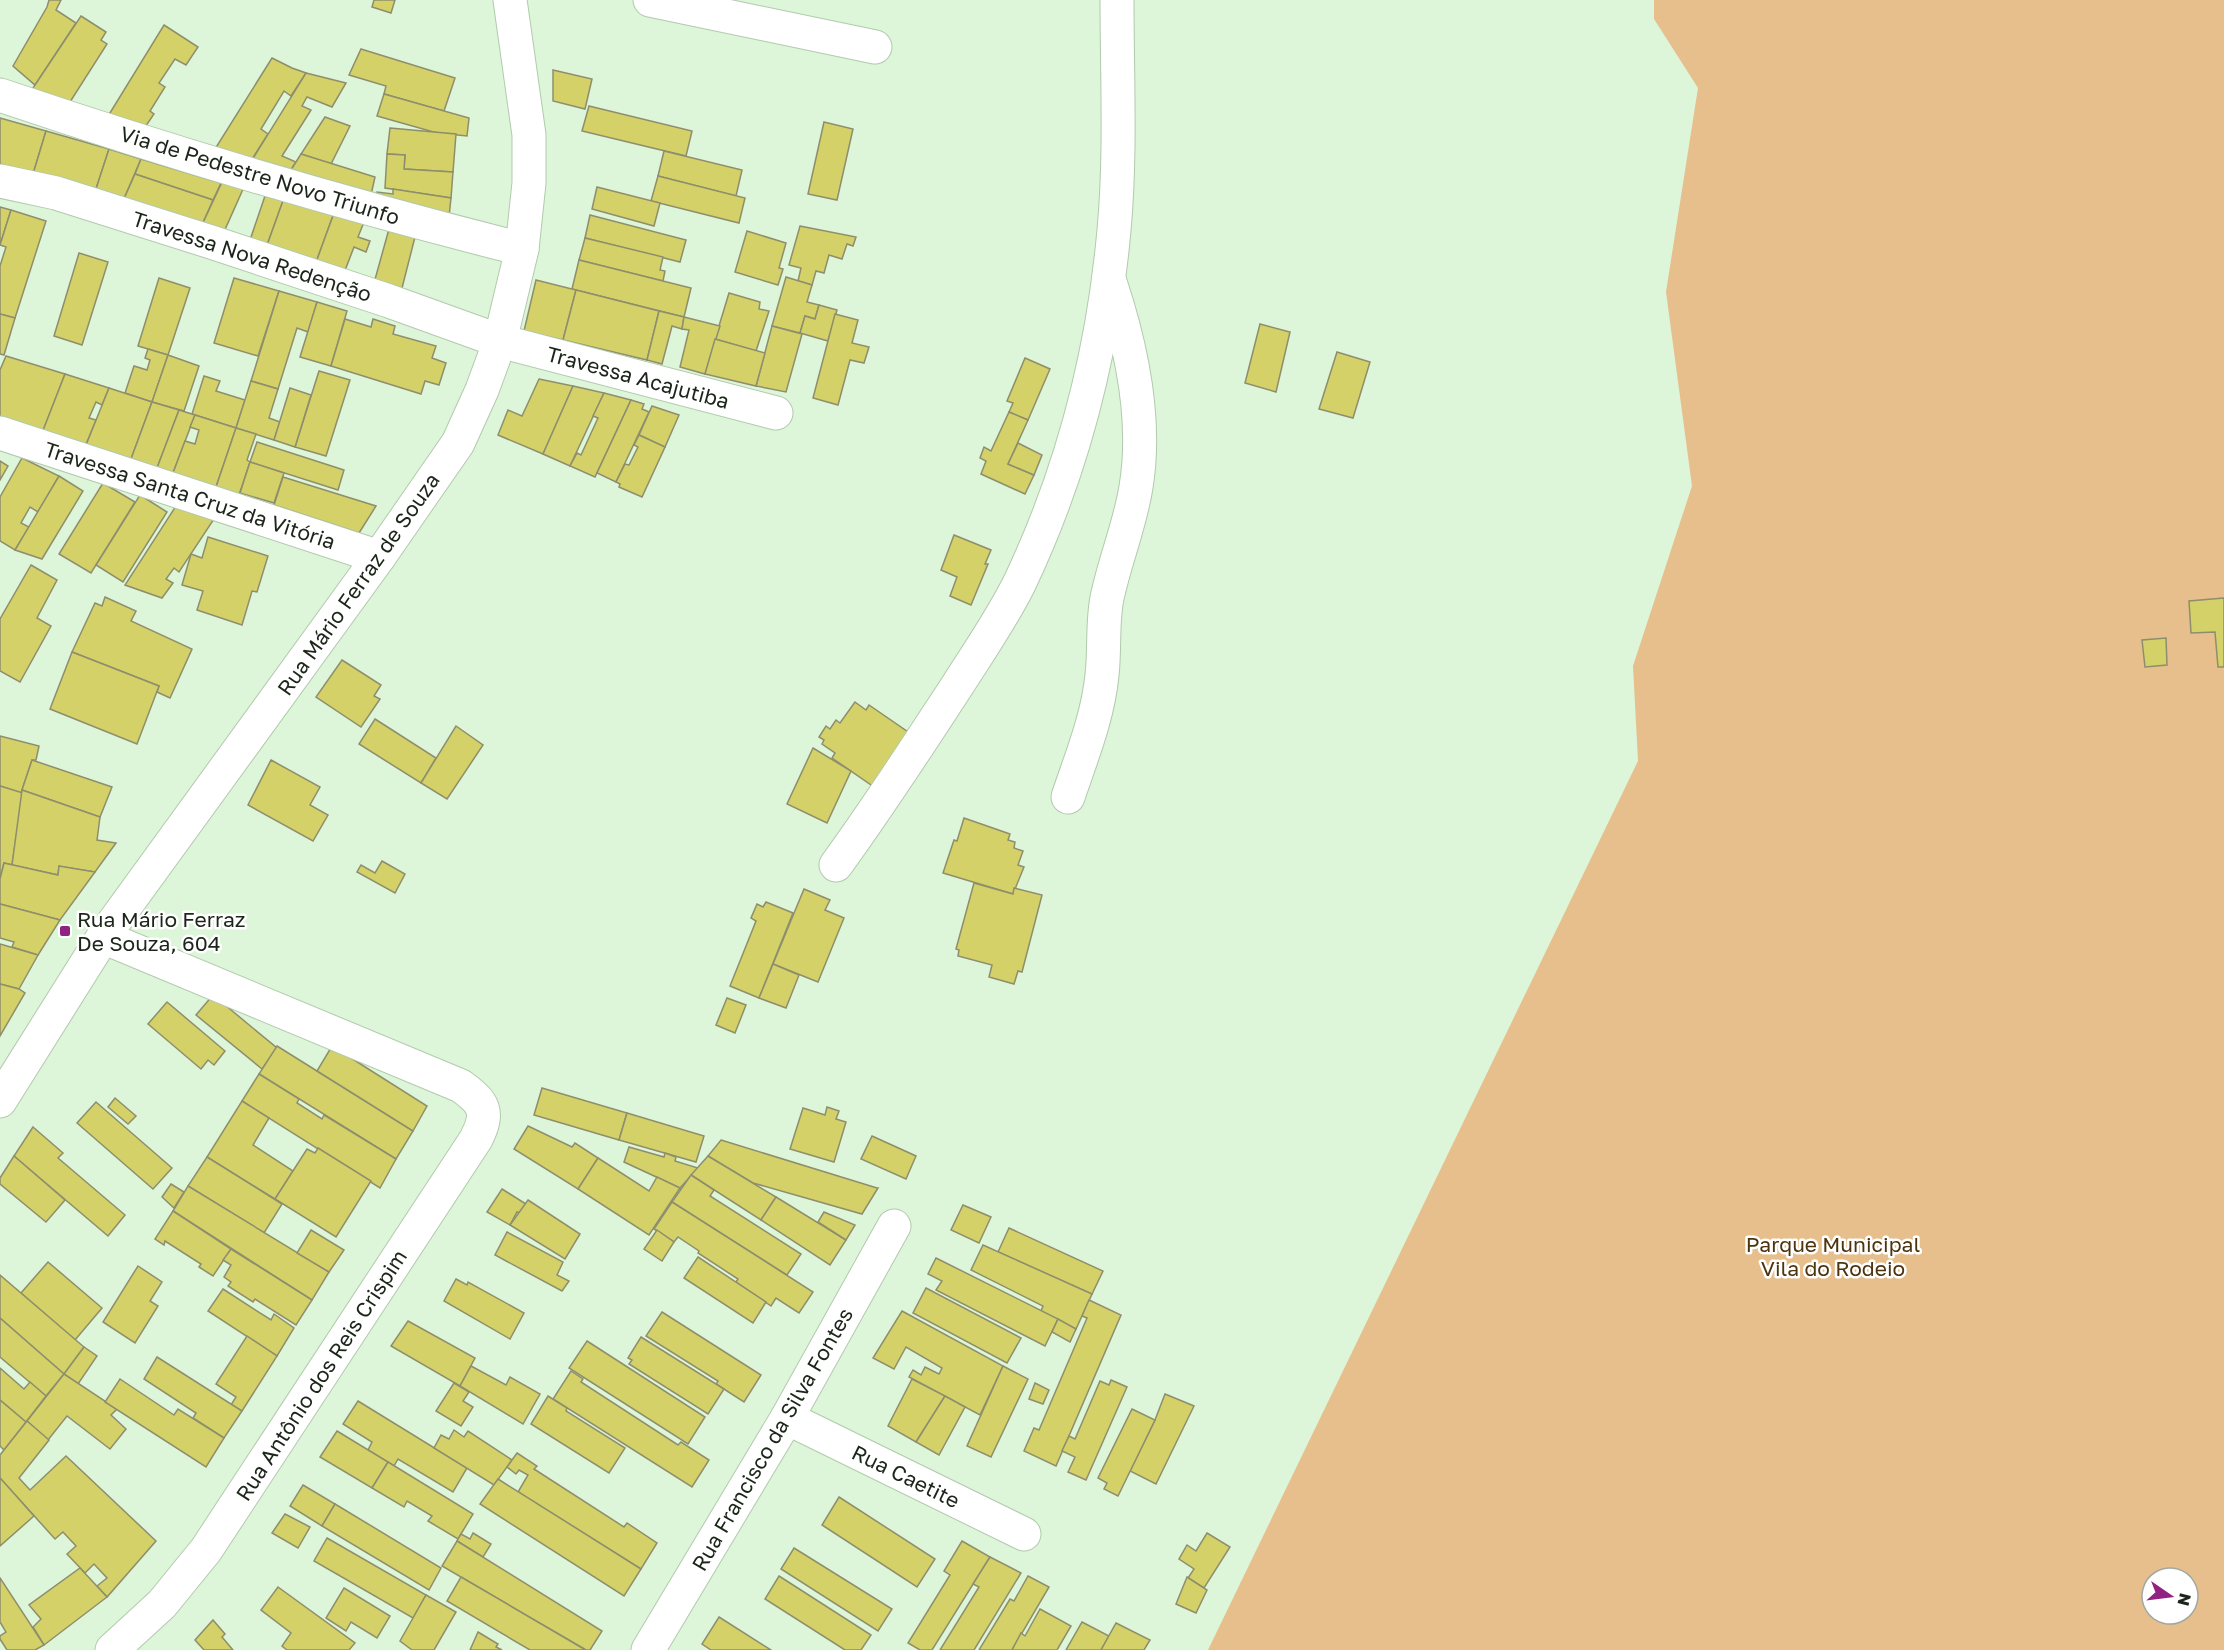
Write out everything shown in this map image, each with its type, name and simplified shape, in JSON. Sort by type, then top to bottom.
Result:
[{"type":"street","name":"Rua Mário Ferraz de Souza","points":[[0,1101],[103,937],[379,557],[458,443],[482,390],[500,341],[522,249],[529,183],[529,135],[510,0]]},
{"type":"street","points":[[650,0],[875,48]]},
{"type":"street","points":[[836,865],[886,796],[1019,584],[1050,512],[1075,443],[1091,380],[1109,280],[1115,227],[1117,0]]},
{"type":"street","name":"Via de Pedestre Novo Triunfo","points":[[0,95],[236,170],[382,213],[522,249]]},
{"type":"street","name":"Travessa Nova Redenção","points":[[0,181],[56,193],[211,242],[389,301],[500,341]]},
{"type":"street","points":[[1068,797],[1096,708],[1102,675],[1104,620],[1136,487],[1140,448],[1131,357],[1123,320],[1109,280]]},
{"type":"street","name":"Travessa Acajutiba","points":[[500,341],[776,413]]},
{"type":"street","name":"Travessa Santa Cruz da Vitória","points":[[0,433],[379,557]]},
{"type":"street","name":"Rua Antônio dos Reis Crispim","points":[[103,937],[461,1086],[480,1100],[484,1112],[483,1124],[476,1138],[206,1550],[162,1604],[112,1650]]},
{"type":"street","name":"Rua Francisco da Silva Fontes","points":[[648,1650],[787,1418],[894,1226]]},
{"type":"street","name":"Rua Caetite","points":[[787,1418],[1024,1534]]},
{"type":"green space","name":"Parque Municipal Vila do Rodeio","points":[[1654,0],[2224,0],[2224,1650],[1208,1650],[1638,761],[1633,666],[1692,486],[1666,292],[1698,88],[1654,19]]},
{"type":"building","points":[[49,0],[61,0],[56,10],[76,23],[35,85],[13,66]]},
{"type":"building","points":[[374,0],[395,0],[391,13],[372,7]]},
{"type":"building","points":[[81,16],[106,32],[101,40],[107,44],[63,113],[31,91]]},
{"type":"building","points":[[164,25],[198,47],[186,65],[175,59],[159,83],[165,87],[150,111],[154,114],[137,139],[105,121]]},
{"type":"building","points":[[361,49],[455,78],[444,111],[384,94],[386,86],[349,75]]},
{"type":"building","points":[[272,58],[306,73],[291,96],[284,91],[261,129],[268,134],[247,167],[215,149]]},
{"type":"building","points":[[553,70],[592,79],[585,109],[553,101]]},
{"type":"building","points":[[306,73],[346,83],[332,107],[307,97],[302,106],[311,110],[282,156],[296,162],[284,181],[249,165]]},
{"type":"building","points":[[384,94],[469,118],[467,136],[437,133],[377,116]]},
{"type":"building","points":[[589,106],[692,131],[686,156],[582,131]]},
{"type":"building","points":[[325,117],[350,126],[331,164],[301,154]]},
{"type":"building","points":[[0,118],[46,131],[33,174],[0,164]]},
{"type":"building","points":[[824,122],[853,129],[837,200],[808,194]]},
{"type":"building","points":[[390,128],[456,134],[453,172],[404,169],[405,155],[387,154]]},
{"type":"building","points":[[46,131],[109,149],[95,192],[33,174]]},
{"type":"building","points":[[109,149],[141,159],[123,201],[95,192]]},
{"type":"building","points":[[664,151],[742,170],[736,196],[658,176]]},
{"type":"building","points":[[301,154],[375,177],[369,204],[284,181]]},
{"type":"building","points":[[387,154],[405,155],[404,169],[453,172],[451,198],[385,188]]},
{"type":"building","points":[[141,159],[221,183],[213,200],[135,174]]},
{"type":"building","points":[[135,174],[213,200],[201,227],[123,201]]},
{"type":"building","points":[[658,176],[745,198],[739,223],[651,201]]},
{"type":"building","points":[[223,180],[244,187],[223,234],[201,227]]},
{"type":"building","points":[[597,187],[660,203],[654,226],[592,209]]},
{"type":"building","points":[[393,189],[451,198],[448,226],[375,205],[377,192],[393,194]]},
{"type":"building","points":[[266,193],[284,198],[266,248],[249,243]]},
{"type":"building","points":[[284,198],[334,213],[315,265],[266,248]]},
{"type":"building","points":[[0,207],[11,210],[0,245]]},
{"type":"building","points":[[11,210],[46,221],[15,318],[0,314],[0,266],[6,247],[0,245]]},
{"type":"building","points":[[334,213],[364,222],[358,237],[370,241],[366,252],[354,247],[344,273],[315,265]]},
{"type":"building","points":[[590,215],[686,240],[680,262],[585,238]]},
{"type":"building","points":[[800,226],[856,237],[853,246],[847,244],[842,259],[829,255],[824,273],[816,271],[812,285],[798,281],[801,268],[789,265]]},
{"type":"building","points":[[389,229],[415,237],[401,292],[374,283]]},
{"type":"building","points":[[747,231],[786,243],[779,268],[783,269],[778,285],[735,272]]},
{"type":"building","points":[[585,238],[663,257],[660,270],[665,271],[663,281],[579,260]]},
{"type":"building","points":[[79,253],[108,262],[82,345],[54,336]]},
{"type":"building","points":[[579,260],[691,288],[684,317],[572,289]]},
{"type":"building","points":[[786,277],[812,285],[807,302],[819,305],[815,319],[805,316],[800,333],[772,326]]},
{"type":"building","points":[[159,278],[190,288],[168,355],[138,346]]},
{"type":"building","points":[[234,278],[279,291],[258,356],[214,343]]},
{"type":"building","points":[[536,280],[576,290],[563,340],[524,331]]},
{"type":"building","points":[[576,290],[659,311],[647,360],[563,340]]},
{"type":"building","points":[[279,291],[317,302],[308,332],[297,328],[278,389],[251,381]]},
{"type":"building","points":[[729,293],[760,302],[759,309],[769,311],[756,351],[715,339]]},
{"type":"building","points":[[317,302],[347,311],[331,366],[300,357]]},
{"type":"building","points":[[819,305],[837,310],[828,341],[800,333],[805,316],[815,319]]},
{"type":"building","points":[[659,311],[684,317],[682,329],[672,326],[662,364],[647,360]]},
{"type":"building","points":[[0,314],[15,318],[4,355],[0,354]]},
{"type":"building","points":[[835,314],[858,320],[852,343],[869,347],[864,363],[850,360],[838,405],[813,398]]},
{"type":"building","points":[[684,317],[720,326],[705,374],[680,367],[689,330],[682,329]]},
{"type":"building","points":[[345,319],[371,327],[373,319],[395,326],[393,334],[436,346],[432,358],[446,363],[439,385],[425,381],[421,394],[331,366]]},
{"type":"building","points":[[1260,324],[1290,332],[1276,392],[1245,383]]},
{"type":"building","points":[[772,326],[802,334],[786,392],[756,386]]},
{"type":"building","points":[[715,339],[765,353],[756,386],[705,374]]},
{"type":"building","points":[[148,349],[168,355],[152,402],[125,393],[134,366],[147,370],[150,360],[145,358]]},
{"type":"building","points":[[1337,352],[1370,362],[1353,418],[1319,409]]},
{"type":"building","points":[[168,355],[199,366],[184,411],[152,402]]},
{"type":"building","points":[[6,356],[65,374],[43,431],[0,418],[0,370]]},
{"type":"building","points":[[1025,358],[1050,369],[1028,420],[1009,412],[1013,403],[1007,401]]},
{"type":"building","points":[[319,371],[350,380],[326,456],[295,447]]},
{"type":"building","points":[[65,374],[109,388],[102,405],[96,402],[89,418],[96,420],[85,447],[42,433]]},
{"type":"building","points":[[204,376],[220,381],[216,391],[245,400],[236,428],[192,414]]},
{"type":"building","points":[[539,379],[573,386],[543,454],[498,435],[508,410],[522,416]]},
{"type":"building","points":[[251,381],[278,389],[269,418],[280,422],[274,440],[236,428]]},
{"type":"building","points":[[573,386],[604,393],[570,466],[543,454]]},
{"type":"building","points":[[109,388],[152,402],[131,459],[86,445]]},
{"type":"building","points":[[290,388],[311,395],[295,447],[274,440]]},
{"type":"building","points":[[604,393],[631,400],[595,477],[570,466],[577,453],[581,455],[598,418],[593,416]]},
{"type":"building","points":[[631,400],[644,404],[642,409],[649,412],[616,482],[597,473]]},
{"type":"building","points":[[152,402],[179,410],[157,468],[131,459]]},
{"type":"building","points":[[652,406],[679,415],[665,447],[639,435]]},
{"type":"building","points":[[179,410],[195,415],[173,473],[157,468]]},
{"type":"building","points":[[1009,412],[1028,420],[1008,464],[1034,475],[1025,494],[981,474],[986,461],[980,458],[984,447],[991,451]]},
{"type":"building","points":[[195,415],[236,428],[216,487],[173,473],[185,441],[195,444],[199,430],[190,427]]},
{"type":"building","points":[[236,428],[256,434],[239,495],[216,487]]},
{"type":"building","points":[[639,435],[665,447],[642,497],[619,487],[620,484],[616,482],[625,464],[629,465],[638,447],[634,445]]},
{"type":"building","points":[[257,442],[344,470],[338,490],[250,462]]},
{"type":"building","points":[[1018,443],[1042,455],[1034,475],[1008,464]]},
{"type":"building","points":[[22,458],[59,476],[38,512],[30,507],[21,523],[29,527],[15,550],[0,541],[0,497]]},
{"type":"building","points":[[0,461],[8,466],[0,480]]},
{"type":"building","points":[[250,462],[284,473],[274,503],[240,493]]},
{"type":"building","points":[[59,476],[83,491],[42,559],[15,550]]},
{"type":"building","points":[[283,477],[376,506],[359,533],[274,505]]},
{"type":"building","points":[[103,483],[135,502],[91,573],[59,554]]},
{"type":"building","points":[[140,495],[167,512],[123,582],[96,565]]},
{"type":"building","points":[[176,506],[214,519],[179,572],[174,568],[166,579],[173,583],[162,598],[125,585]]},
{"type":"building","points":[[954,535],[991,550],[985,564],[988,564],[971,605],[950,596],[957,577],[941,570]]},
{"type":"building","points":[[208,537],[268,556],[257,592],[252,591],[242,625],[197,610],[203,591],[182,585],[191,554],[202,558]]},
{"type":"building","points":[[31,565],[57,580],[37,618],[51,626],[20,682],[0,671],[0,619]]},
{"type":"building","points":[[105,597],[136,611],[131,621],[192,649],[170,698],[157,692],[159,686],[72,652],[95,603],[102,606]]},
{"type":"building","points":[[2224,598],[2224,667],[2218,667],[2215,632],[2191,633],[2189,601]]},
{"type":"building","points":[[2166,638],[2167,665],[2145,667],[2142,640]]},
{"type":"building","points":[[72,652],[159,686],[137,744],[50,709]]},
{"type":"building","points":[[342,660],[381,685],[374,696],[380,699],[361,727],[316,697]]},
{"type":"building","points":[[855,702],[866,710],[869,705],[911,734],[874,787],[832,758],[835,753],[822,744],[824,740],[819,737],[826,726],[830,729],[836,720],[840,723]]},
{"type":"building","points":[[375,719],[436,758],[421,783],[359,744]]},
{"type":"building","points":[[456,726],[483,745],[447,799],[421,783]]},
{"type":"building","points":[[0,736],[39,746],[36,760],[32,760],[21,793],[0,786]]},
{"type":"building","points":[[813,748],[851,771],[827,823],[787,804]]},
{"type":"building","points":[[32,760],[112,787],[100,817],[22,790]]},
{"type":"building","points":[[271,760],[320,787],[310,805],[328,815],[313,841],[248,805]]},
{"type":"building","points":[[0,786],[23,793],[12,865],[4,863],[0,879]]},
{"type":"building","points":[[22,790],[100,817],[97,840],[116,843],[95,872],[59,866],[58,875],[12,865]]},
{"type":"building","points":[[964,818],[1010,834],[1008,840],[1015,842],[1014,848],[1023,851],[1018,865],[1024,867],[1013,894],[943,873]]},
{"type":"building","points":[[382,861],[405,874],[395,893],[357,872],[361,865],[375,873]]},
{"type":"building","points":[[4,863],[58,875],[59,866],[95,872],[60,920],[0,904],[0,879]]},
{"type":"building","points":[[974,883],[1013,894],[1014,888],[1042,895],[1022,972],[1018,971],[1014,984],[989,977],[992,965],[958,956],[959,950],[956,949]]},
{"type":"building","points":[[804,889],[830,900],[825,910],[844,918],[818,982],[773,964]]},
{"type":"building","points":[[766,902],[793,913],[759,998],[730,986],[756,921],[751,918],[757,904],[763,907]]},
{"type":"building","points":[[0,904],[60,920],[38,955],[12,947],[14,942],[0,938]]},
{"type":"building","points":[[0,944],[38,955],[19,989],[0,984]]},
{"type":"building","points":[[773,964],[799,975],[786,1008],[759,998]]},
{"type":"building","points":[[0,984],[25,993],[0,1036]]},
{"type":"building","points":[[213,995],[277,1048],[262,1069],[196,1015]]},
{"type":"building","points":[[727,998],[746,1005],[735,1033],[716,1025]]},
{"type":"building","points":[[167,1002],[225,1051],[214,1065],[208,1060],[201,1069],[148,1024]]},
{"type":"building","points":[[277,1046],[413,1131],[396,1159],[259,1074]]},
{"type":"building","points":[[332,1046],[427,1106],[413,1131],[317,1071]]},
{"type":"building","points":[[259,1074],[299,1099],[297,1103],[322,1119],[324,1115],[396,1159],[380,1188],[242,1101]]},
{"type":"building","points":[[542,1088],[627,1113],[619,1140],[534,1115]]},
{"type":"building","points":[[115,1098],[136,1116],[128,1124],[108,1107]]},
{"type":"building","points":[[242,1101],[269,1118],[253,1145],[293,1171],[275,1199],[207,1157]]},
{"type":"building","points":[[96,1102],[172,1168],[153,1189],[77,1123]]},
{"type":"building","points":[[827,1107],[839,1111],[836,1119],[846,1122],[834,1162],[790,1149],[803,1108],[825,1115]]},
{"type":"building","points":[[627,1113],[704,1136],[696,1162],[619,1140]]},
{"type":"building","points":[[528,1126],[572,1147],[575,1143],[598,1158],[578,1189],[514,1149]]},
{"type":"building","points":[[33,1127],[63,1153],[58,1158],[125,1215],[108,1236],[14,1156]]},
{"type":"building","points":[[872,1136],[916,1156],[906,1179],[861,1159]]},
{"type":"building","points":[[721,1140],[878,1188],[862,1214],[753,1183],[708,1156]]},
{"type":"building","points":[[629,1147],[664,1157],[665,1153],[676,1157],[675,1161],[698,1168],[680,1188],[624,1162]]},
{"type":"building","points":[[318,1148],[371,1181],[336,1237],[275,1199],[307,1149],[315,1153]]},
{"type":"building","points":[[14,1156],[65,1200],[46,1222],[0,1184],[0,1178]]},
{"type":"building","points":[[708,1156],[776,1197],[761,1220],[691,1175]]},
{"type":"building","points":[[207,1157],[282,1204],[264,1233],[188,1186]]},
{"type":"building","points":[[598,1158],[649,1191],[657,1177],[680,1188],[649,1235],[578,1189]]},
{"type":"building","points":[[691,1175],[714,1190],[710,1196],[801,1254],[787,1275],[672,1202]]},
{"type":"building","points":[[171,1184],[184,1192],[174,1208],[162,1197]]},
{"type":"building","points":[[188,1186],[329,1272],[312,1300],[173,1211]]},
{"type":"building","points":[[502,1189],[526,1204],[520,1213],[517,1212],[510,1225],[487,1212]]},
{"type":"building","points":[[776,1197],[846,1240],[830,1265],[761,1220]]},
{"type":"building","points":[[528,1200],[580,1234],[565,1259],[510,1225]]},
{"type":"building","points":[[672,1202],[813,1292],[799,1313],[776,1298],[771,1306],[736,1282],[738,1279],[678,1237],[674,1242],[654,1229]]},
{"type":"building","points":[[963,1205],[991,1217],[979,1243],[951,1230]]},
{"type":"building","points":[[173,1211],[231,1249],[213,1276],[199,1267],[201,1264],[165,1241],[164,1245],[155,1239]]},
{"type":"building","points":[[824,1212],[855,1225],[846,1240],[818,1222]]},
{"type":"building","points":[[1009,1228],[1103,1271],[1092,1294],[998,1252]]},
{"type":"building","points":[[311,1230],[344,1250],[329,1272],[297,1253]]},
{"type":"building","points":[[657,1230],[674,1242],[662,1261],[644,1249]]},
{"type":"building","points":[[507,1232],[563,1262],[557,1275],[569,1281],[562,1291],[495,1255]]},
{"type":"building","points":[[983,1245],[1092,1294],[1076,1329],[1041,1311],[1043,1306],[971,1270]]},
{"type":"building","points":[[231,1249],[312,1300],[296,1325],[255,1299],[253,1302],[228,1286],[231,1282],[224,1277],[231,1265],[223,1260]]},
{"type":"building","points":[[698,1257],[766,1302],[753,1323],[684,1278]]},
{"type":"building","points":[[936,1258],[1058,1319],[1045,1346],[936,1290],[942,1281],[928,1274]]},
{"type":"building","points":[[48,1262],[102,1308],[75,1340],[21,1293]]},
{"type":"building","points":[[138,1266],[162,1282],[150,1301],[158,1306],[135,1343],[103,1322]]},
{"type":"building","points":[[0,1275],[84,1347],[64,1374],[0,1318]]},
{"type":"building","points":[[456,1279],[467,1285],[468,1282],[524,1313],[510,1339],[444,1301]]},
{"type":"building","points":[[926,1288],[1021,1338],[1007,1363],[913,1313]]},
{"type":"building","points":[[223,1289],[271,1320],[274,1314],[294,1328],[277,1356],[208,1311]]},
{"type":"building","points":[[1089,1300],[1121,1315],[1056,1466],[1024,1451],[1034,1428],[1039,1430],[1087,1318],[1082,1316]]},
{"type":"building","points":[[902,1311],[1003,1366],[980,1415],[909,1377],[913,1370],[921,1375],[925,1367],[939,1374],[942,1368],[906,1347],[894,1369],[873,1358]]},
{"type":"building","points":[[662,1312],[761,1375],[744,1402],[716,1384],[718,1381],[646,1336]]},
{"type":"building","points":[[0,1318],[64,1374],[46,1396],[0,1357]]},
{"type":"building","points":[[1058,1319],[1076,1329],[1070,1342],[1052,1332]]},
{"type":"building","points":[[408,1321],[475,1358],[460,1386],[391,1346]]},
{"type":"building","points":[[247,1336],[277,1356],[242,1411],[231,1405],[236,1397],[216,1384]]},
{"type":"building","points":[[641,1337],[724,1389],[708,1414],[629,1364],[632,1360],[628,1358]]},
{"type":"building","points":[[587,1341],[705,1417],[688,1444],[569,1368]]},
{"type":"building","points":[[84,1347],[97,1356],[78,1384],[64,1374]]},
{"type":"building","points":[[157,1357],[242,1411],[224,1438],[193,1418],[196,1413],[144,1379]]},
{"type":"building","points":[[471,1366],[506,1385],[510,1377],[540,1394],[523,1424],[460,1386]]},
{"type":"building","points":[[1003,1366],[1028,1379],[991,1457],[967,1446]]},
{"type":"building","points":[[0,1368],[24,1389],[30,1382],[46,1396],[26,1422],[0,1400]]},
{"type":"building","points":[[571,1371],[583,1379],[581,1382],[678,1445],[681,1442],[709,1460],[692,1487],[553,1399]]},
{"type":"building","points":[[64,1374],[117,1409],[111,1415],[126,1429],[110,1449],[67,1416],[48,1440],[27,1421]]},
{"type":"building","points":[[120,1379],[174,1415],[178,1409],[224,1438],[206,1467],[105,1402]]},
{"type":"building","points":[[912,1379],[945,1396],[916,1442],[888,1426]]},
{"type":"building","points":[[1111,1380],[1127,1387],[1086,1480],[1068,1472],[1075,1457],[1062,1451],[1069,1436],[1075,1439],[1100,1381],[1109,1385]]},
{"type":"building","points":[[454,1383],[469,1392],[463,1401],[473,1407],[461,1426],[436,1411]]},
{"type":"building","points":[[1035,1383],[1049,1390],[1043,1404],[1029,1399]]},
{"type":"building","points":[[1165,1394],[1194,1406],[1156,1484],[1130,1471]]},
{"type":"building","points":[[548,1396],[567,1408],[566,1411],[625,1448],[609,1473],[531,1424]]},
{"type":"building","points":[[945,1396],[965,1407],[939,1455],[916,1442]]},
{"type":"building","points":[[0,1400],[26,1422],[4,1450],[0,1446]]},
{"type":"building","points":[[358,1401],[467,1468],[453,1492],[398,1459],[394,1466],[368,1450],[372,1442],[343,1424]]},
{"type":"building","points":[[1132,1409],[1155,1420],[1118,1496],[1104,1489],[1107,1483],[1098,1478]]},
{"type":"building","points":[[27,1421],[49,1440],[19,1478],[30,1490],[66,1456],[156,1541],[107,1597],[97,1586],[107,1578],[94,1564],[85,1573],[67,1554],[76,1546],[63,1532],[55,1539],[0,1478],[0,1455]]},
{"type":"building","points":[[454,1430],[464,1437],[468,1431],[512,1460],[494,1485],[434,1448],[441,1435],[449,1439]]},
{"type":"building","points":[[337,1431],[388,1462],[372,1488],[320,1457]]},
{"type":"building","points":[[517,1453],[537,1466],[534,1469],[624,1527],[627,1523],[657,1543],[641,1569],[518,1492],[528,1475],[519,1470],[516,1474],[507,1467]]},
{"type":"building","points":[[388,1462],[473,1514],[458,1539],[428,1521],[432,1516],[407,1501],[404,1507],[372,1488]]},
{"type":"building","points":[[0,1478],[34,1516],[0,1546]]},
{"type":"building","points":[[498,1479],[641,1569],[624,1596],[480,1504]]},
{"type":"building","points":[[303,1485],[335,1504],[322,1526],[290,1506]]},
{"type":"building","points":[[839,1497],[935,1559],[917,1587],[822,1525]]},
{"type":"building","points":[[335,1504],[441,1568],[429,1590],[322,1526]]},
{"type":"building","points":[[285,1514],[310,1527],[298,1548],[272,1533]]},
{"type":"building","points":[[473,1533],[491,1544],[483,1557],[457,1541],[461,1534],[470,1539]]},
{"type":"building","points":[[1207,1533],[1230,1547],[1204,1588],[1188,1578],[1194,1569],[1179,1559],[1187,1545],[1196,1551]]},
{"type":"building","points":[[327,1538],[426,1595],[413,1618],[314,1561]]},
{"type":"building","points":[[457,1541],[602,1631],[590,1650],[586,1650],[442,1566]]},
{"type":"building","points":[[962,1541],[990,1557],[932,1650],[920,1650],[908,1643],[950,1575],[944,1571]]},
{"type":"building","points":[[794,1548],[892,1609],[878,1631],[781,1569]]},
{"type":"building","points":[[990,1557],[1021,1573],[974,1650],[940,1650],[979,1587],[973,1584]]},
{"type":"building","points":[[80,1568],[107,1597],[44,1645],[33,1627],[41,1619],[29,1605]]},
{"type":"building","points":[[779,1576],[871,1635],[861,1650],[845,1650],[765,1599]]},
{"type":"building","points":[[1028,1576],[1049,1587],[1012,1650],[979,1650],[1010,1599],[1014,1601]]},
{"type":"building","points":[[461,1577],[584,1649],[530,1650],[447,1601]]},
{"type":"building","points":[[1187,1577],[1207,1590],[1196,1613],[1176,1604]]},
{"type":"building","points":[[0,1578],[44,1645],[35,1650],[7,1650],[0,1639],[0,1636],[6,1632],[0,1622]]},
{"type":"building","points":[[278,1587],[355,1643],[349,1650],[287,1650],[282,1646],[291,1633],[261,1610]]},
{"type":"building","points":[[344,1588],[390,1616],[377,1638],[351,1622],[346,1631],[326,1618]]},
{"type":"building","points":[[426,1595],[456,1612],[434,1650],[412,1650],[400,1641]]},
{"type":"building","points":[[1040,1609],[1071,1626],[1057,1650],[1012,1650],[1021,1633],[1025,1636]]},
{"type":"building","points":[[719,1617],[771,1650],[711,1650],[702,1644]]},
{"type":"building","points":[[213,1620],[225,1634],[222,1637],[233,1650],[204,1650],[195,1640]]},
{"type":"building","points":[[1082,1622],[1109,1636],[1101,1650],[1066,1650]]},
{"type":"building","points":[[1116,1623],[1150,1640],[1144,1650],[1101,1650]]},
{"type":"building","points":[[478,1632],[498,1644],[496,1647],[502,1650],[470,1650]]},
{"type":"place","name":"Rua Mário Ferraz De Souza, 604","points":[[65,931]]}]
